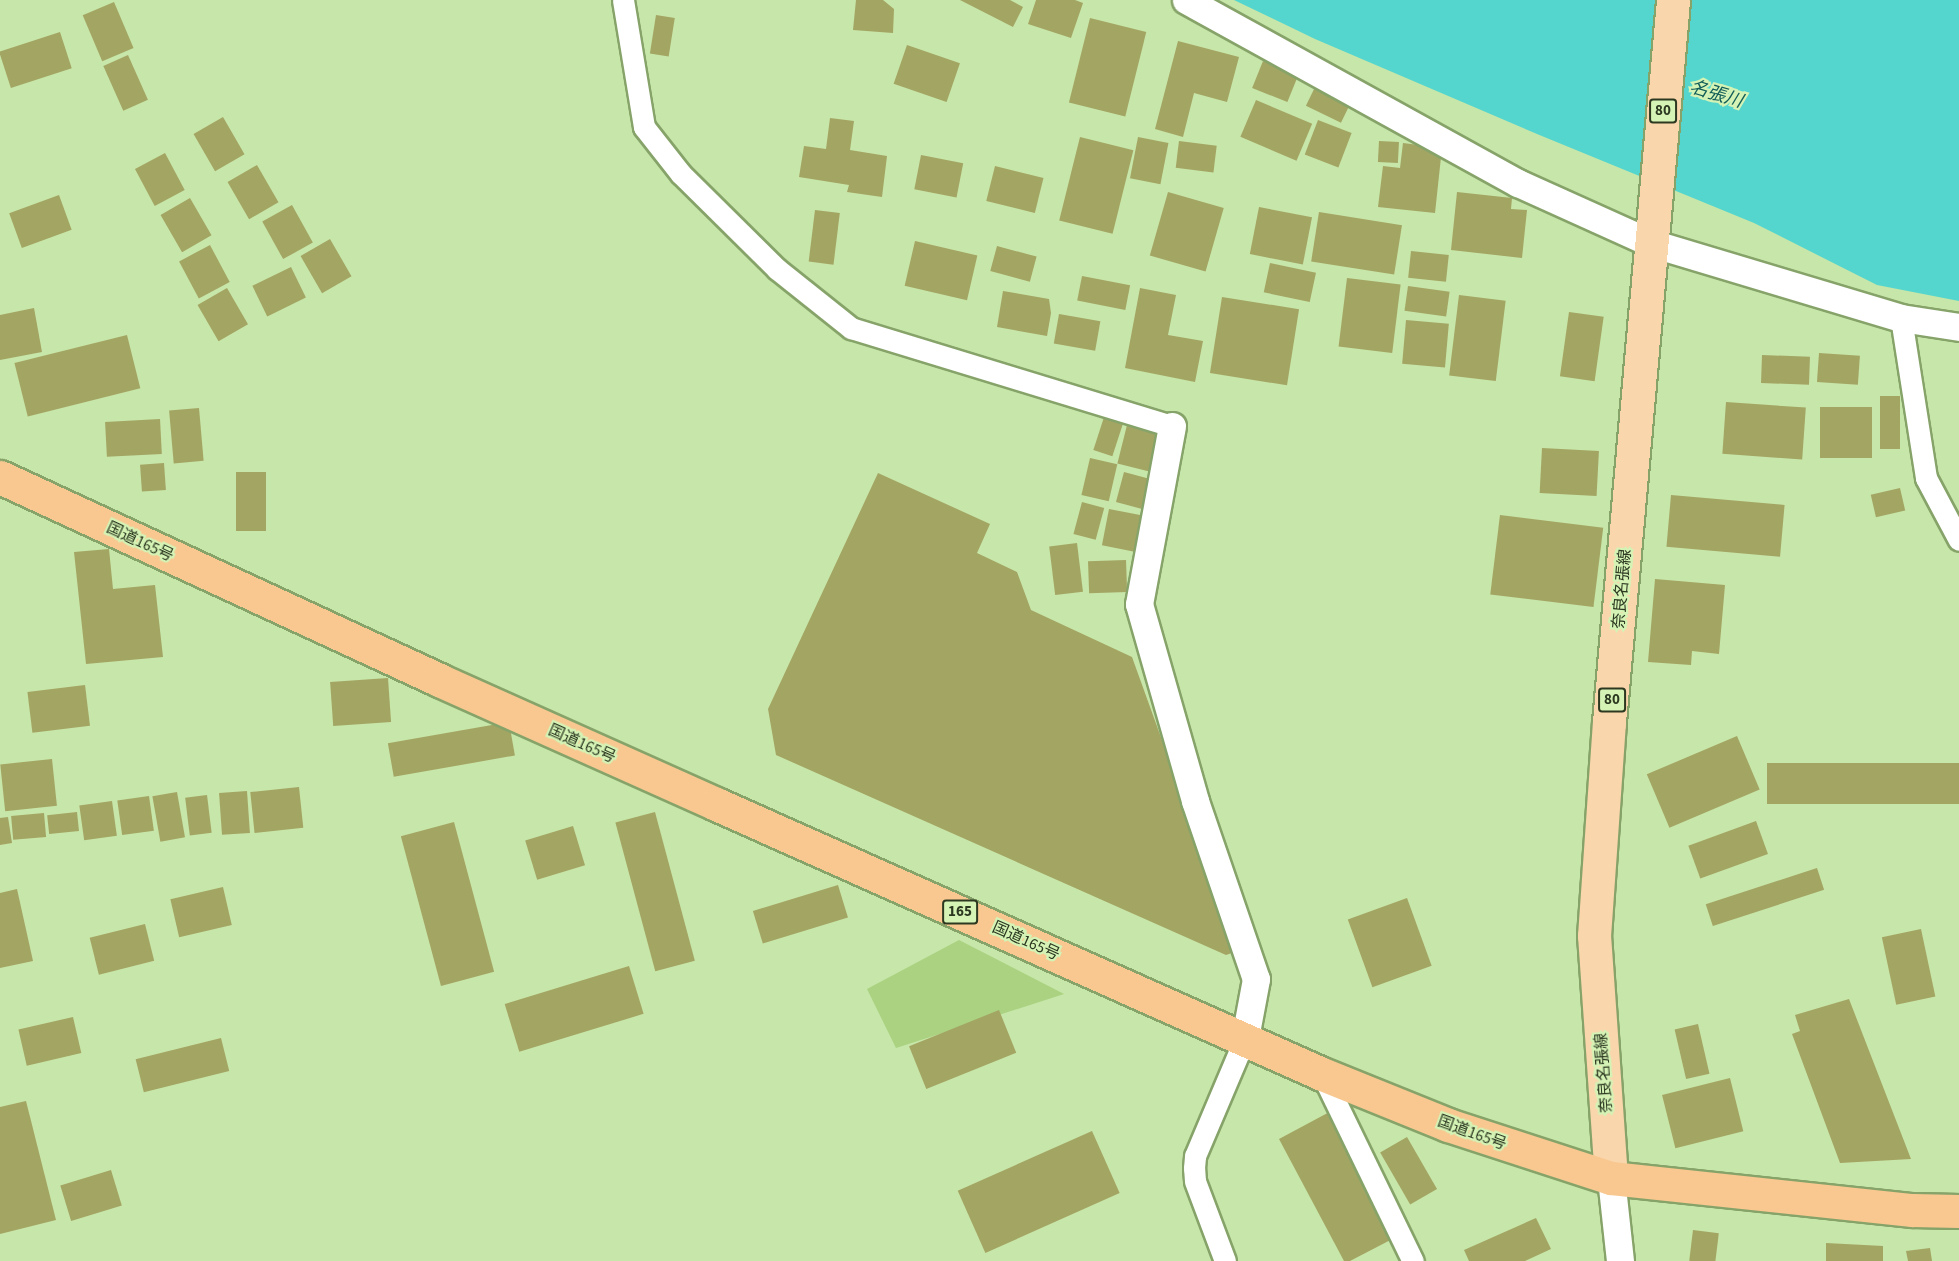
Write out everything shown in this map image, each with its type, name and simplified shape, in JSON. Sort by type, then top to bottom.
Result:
[{"type":"highway","name":"国道165号","points":[[0,477],[471,694],[1322,1074],[1448,1125],[1611,1178],[1911,1210],[1959,1211]]},
{"type":"main road","name":"奈良名張線","points":[[1611,1178],[1594,936],[1609,722],[1673,0]]},
{"type":"street","points":[[622,0],[644,127],[681,174],[777,269],[851,328],[1172,426],[1139,604],[1195,801],[1256,979],[1245,1038],[1196,1156],[1194,1168],[1195,1180],[1224,1261]]},
{"type":"street","points":[[1186,0],[1518,183],[1652,233],[1901,318],[1959,327]]},
{"type":"street","points":[[1901,318],[1926,478],[1959,540]]},
{"type":"street","points":[[1322,1074],[1413,1261]]},
{"type":"street","points":[[1611,1178],[1620,1261]]},
{"type":"green space","points":[[959,940],[1064,994],[896,1048],[867,989]]},
{"type":"water","name":"名張川","points":[[1234,0],[1959,0],[1959,301],[1877,285],[1754,223],[1537,134],[1315,39]]},
{"type":"building","points":[[856,0],[883,0],[894,9],[893,33],[853,30]]},
{"type":"building","points":[[960,0],[1010,0],[1023,7],[1013,27]]},
{"type":"building","points":[[1036,0],[1075,0],[1083,3],[1071,38],[1028,24]]},
{"type":"building","points":[[114,2],[134,48],[102,61],[83,15]]},
{"type":"building","points":[[656,15],[675,18],[669,56],[650,54]]},
{"type":"building","points":[[1090,18],[1146,32],[1125,116],[1069,102]]},
{"type":"building","points":[[60,32],[72,68],[11,88],[0,51]]},
{"type":"building","points":[[1178,41],[1239,57],[1227,102],[1194,93],[1183,137],[1155,129]]},
{"type":"building","points":[[907,45],[960,63],[947,102],[894,84]]},
{"type":"building","points":[[128,55],[148,100],[123,111],[103,66]]},
{"type":"building","points":[[1263,61],[1298,75],[1287,102],[1252,88]]},
{"type":"building","points":[[1316,85],[1351,102],[1341,123],[1306,106]]},
{"type":"building","points":[[1256,100],[1312,124],[1297,161],[1240,137]]},
{"type":"building","points":[[223,117],[244,154],[215,171],[194,134]]},
{"type":"building","points":[[830,118],[854,121],[850,150],[887,156],[882,197],[847,192],[849,185],[799,177],[804,146],[826,149]]},
{"type":"building","points":[[1318,120],[1352,133],[1338,167],[1305,155]]},
{"type":"building","points":[[1080,137],[1133,150],[1113,234],[1059,220]]},
{"type":"building","points":[[1138,137],[1168,143],[1160,184],[1130,178]]},
{"type":"building","points":[[1179,141],[1217,146],[1213,172],[1176,168]]},
{"type":"building","points":[[1379,141],[1399,142],[1398,163],[1378,162]]},
{"type":"building","points":[[1403,143],[1442,148],[1435,213],[1378,207],[1383,166],[1400,168]]},
{"type":"building","points":[[165,153],[185,190],[155,206],[135,169]]},
{"type":"building","points":[[921,155],[963,163],[957,198],[914,189]]},
{"type":"building","points":[[257,165],[278,202],[249,219],[228,182]]},
{"type":"building","points":[[995,166],[1044,178],[1035,213],[986,201]]},
{"type":"building","points":[[1168,192],[1224,208],[1206,271],[1150,255]]},
{"type":"building","points":[[1457,192],[1512,198],[1511,209],[1527,210],[1522,258],[1451,250]]},
{"type":"building","points":[[59,195],[72,230],[22,248],[9,213]]},
{"type":"building","points":[[190,198],[212,235],[182,252],[161,215]]},
{"type":"building","points":[[292,205],[313,243],[283,259],[262,221]]},
{"type":"building","points":[[1259,207],[1312,217],[1303,264],[1250,254]]},
{"type":"building","points":[[815,210],[840,213],[833,265],[809,262]]},
{"type":"building","points":[[1319,212],[1402,225],[1394,275],[1311,261]]},
{"type":"building","points":[[330,239],[352,276],[322,293],[301,256]]},
{"type":"building","points":[[915,241],[977,255],[967,300],[905,286]]},
{"type":"building","points":[[210,245],[230,282],[199,299],[179,261]]},
{"type":"building","points":[[997,246],[1037,257],[1030,282],[990,271]]},
{"type":"building","points":[[1411,251],[1449,255],[1446,282],[1408,278]]},
{"type":"building","points":[[1270,263],[1316,273],[1310,302],[1264,292]]},
{"type":"building","points":[[291,267],[306,298],[267,316],[252,286]]},
{"type":"building","points":[[1082,276],[1130,285],[1125,310],[1077,301]]},
{"type":"building","points":[[1347,278],[1401,285],[1392,353],[1339,346]]},
{"type":"building","points":[[1408,286],[1450,292],[1446,317],[1405,311]]},
{"type":"building","points":[[227,288],[248,324],[219,341],[198,305]]},
{"type":"building","points":[[1140,288],[1176,295],[1168,335],[1203,341],[1195,382],[1125,368]]},
{"type":"building","points":[[1003,291],[1049,299],[1051,313],[1047,336],[997,327]]},
{"type":"building","points":[[1459,295],[1506,301],[1496,381],[1449,375]]},
{"type":"building","points":[[1222,297],[1299,309],[1287,385],[1210,373]]},
{"type":"building","points":[[34,308],[42,352],[0,360],[0,315]]},
{"type":"building","points":[[1569,312],[1604,317],[1595,381],[1560,376]]},
{"type":"building","points":[[1059,314],[1100,321],[1095,351],[1054,344]]},
{"type":"building","points":[[1406,320],[1449,324],[1445,368],[1402,364]]},
{"type":"building","points":[[127,335],[140,388],[28,416],[14,363]]},
{"type":"building","points":[[1819,353],[1860,356],[1858,385],[1817,382]]},
{"type":"building","points":[[1762,355],[1810,357],[1809,385],[1761,383]]},
{"type":"building","points":[[1880,396],[1900,396],[1900,449],[1880,449]]},
{"type":"building","points":[[1726,402],[1806,408],[1802,459],[1722,454]]},
{"type":"building","points":[[1820,407],[1872,407],[1872,458],[1820,458]]},
{"type":"building","points":[[199,408],[204,461],[174,463],[169,411]]},
{"type":"building","points":[[1106,411],[1125,417],[1112,456],[1093,450]]},
{"type":"building","points":[[1129,417],[1166,426],[1154,473],[1117,464]]},
{"type":"building","points":[[160,419],[162,454],[107,457],[105,422]]},
{"type":"building","points":[[1542,448],[1599,451],[1597,496],[1540,493]]},
{"type":"building","points":[[1090,458],[1117,464],[1109,501],[1081,495]]},
{"type":"building","points":[[164,463],[166,490],[142,492],[140,465]]},
{"type":"building","points":[[236,472],[266,472],[266,531],[236,531]]},
{"type":"building","points":[[1124,472],[1153,480],[1145,510],[1116,502]]},
{"type":"building","points":[[878,473],[990,524],[977,553],[1017,572],[1031,610],[1132,657],[1238,951],[1226,955],[776,755],[768,709]]},
{"type":"building","points":[[1900,488],[1905,510],[1876,517],[1871,495]]},
{"type":"building","points":[[1671,495],[1785,505],[1780,557],[1666,547]]},
{"type":"building","points":[[1082,502],[1104,508],[1096,540],[1073,534]]},
{"type":"building","points":[[1109,509],[1145,516],[1138,552],[1102,545]]},
{"type":"building","points":[[1500,515],[1603,528],[1593,607],[1490,594]]},
{"type":"building","points":[[1077,543],[1083,592],[1055,595],[1049,546]]},
{"type":"building","points":[[109,549],[113,589],[155,585],[163,657],[86,664],[74,552]]},
{"type":"building","points":[[1126,560],[1127,592],[1089,593],[1088,561]]},
{"type":"building","points":[[1655,579],[1725,585],[1719,654],[1692,651],[1691,665],[1648,662]]},
{"type":"building","points":[[388,678],[391,722],[333,726],[330,682]]},
{"type":"building","points":[[85,685],[90,726],[32,733],[27,692]]},
{"type":"building","points":[[509,722],[515,755],[394,777],[388,743]]},
{"type":"building","points":[[1737,736],[1760,789],[1669,828],[1647,774]]},
{"type":"building","points":[[52,759],[57,806],[5,811],[0,764]]},
{"type":"building","points":[[1767,763],[1959,763],[1959,804],[1767,804]]},
{"type":"building","points":[[299,787],[303,828],[255,833],[250,792]]},
{"type":"building","points":[[247,791],[250,833],[222,835],[219,793]]},
{"type":"building","points":[[177,792],[185,837],[160,842],[152,796]]},
{"type":"building","points":[[207,795],[212,833],[190,835],[185,798]]},
{"type":"building","points":[[149,796],[154,831],[122,835],[117,800]]},
{"type":"building","points":[[112,801],[117,836],[84,840],[79,806]]},
{"type":"building","points":[[77,812],[79,831],[49,834],[47,815]]},
{"type":"building","points":[[655,812],[695,961],[655,971],[615,823]]},
{"type":"building","points":[[44,813],[46,837],[13,840],[11,816]]},
{"type":"building","points":[[8,817],[12,843],[0,845],[0,818]]},
{"type":"building","points":[[1756,821],[1768,854],[1700,879],[1688,846]]},
{"type":"building","points":[[454,822],[494,972],[441,986],[401,836]]},
{"type":"building","points":[[573,826],[585,865],[537,880],[525,841]]},
{"type":"building","points":[[1817,868],[1824,890],[1713,926],[1706,904]]},
{"type":"building","points":[[838,885],[848,918],[763,944],[753,911]]},
{"type":"building","points":[[223,887],[232,925],[179,937],[170,899]]},
{"type":"building","points":[[17,889],[33,961],[0,968],[0,893]]},
{"type":"building","points":[[1407,898],[1432,966],[1372,987],[1348,920]]},
{"type":"building","points":[[145,924],[154,961],[99,975],[90,938]]},
{"type":"building","points":[[1921,929],[1935,996],[1896,1005],[1882,937]]},
{"type":"building","points":[[629,966],[644,1014],[519,1052],[505,1004]]},
{"type":"building","points":[[1849,999],[1911,1159],[1840,1163],[1792,1034],[1800,1031],[1795,1015]]},
{"type":"building","points":[[999,1010],[1016,1053],[926,1089],[909,1046]]},
{"type":"building","points":[[73,1017],[81,1053],[27,1066],[18,1030]]},
{"type":"building","points":[[1698,1024],[1709,1074],[1686,1079],[1675,1029]]},
{"type":"building","points":[[221,1038],[229,1071],[144,1092],[136,1059]]},
{"type":"building","points":[[1730,1078],[1743,1131],[1675,1148],[1662,1095]]},
{"type":"building","points":[[26,1101],[56,1220],[0,1234],[0,1107]]},
{"type":"building","points":[[1335,1109],[1402,1234],[1350,1261],[1344,1261],[1279,1139]]},
{"type":"building","points":[[1092,1131],[1120,1193],[985,1253],[958,1191]]},
{"type":"building","points":[[1407,1137],[1437,1189],[1410,1204],[1380,1152]]},
{"type":"building","points":[[111,1170],[122,1205],[71,1221],[60,1185]]},
{"type":"building","points":[[1536,1218],[1551,1249],[1525,1261],[1469,1261],[1464,1250]]},
{"type":"building","points":[[1693,1230],[1719,1233],[1715,1261],[1689,1261]]},
{"type":"building","points":[[1826,1243],[1883,1246],[1883,1261],[1826,1261]]},
{"type":"building","points":[[1930,1248],[1932,1261],[1908,1261],[1906,1251]]}]
